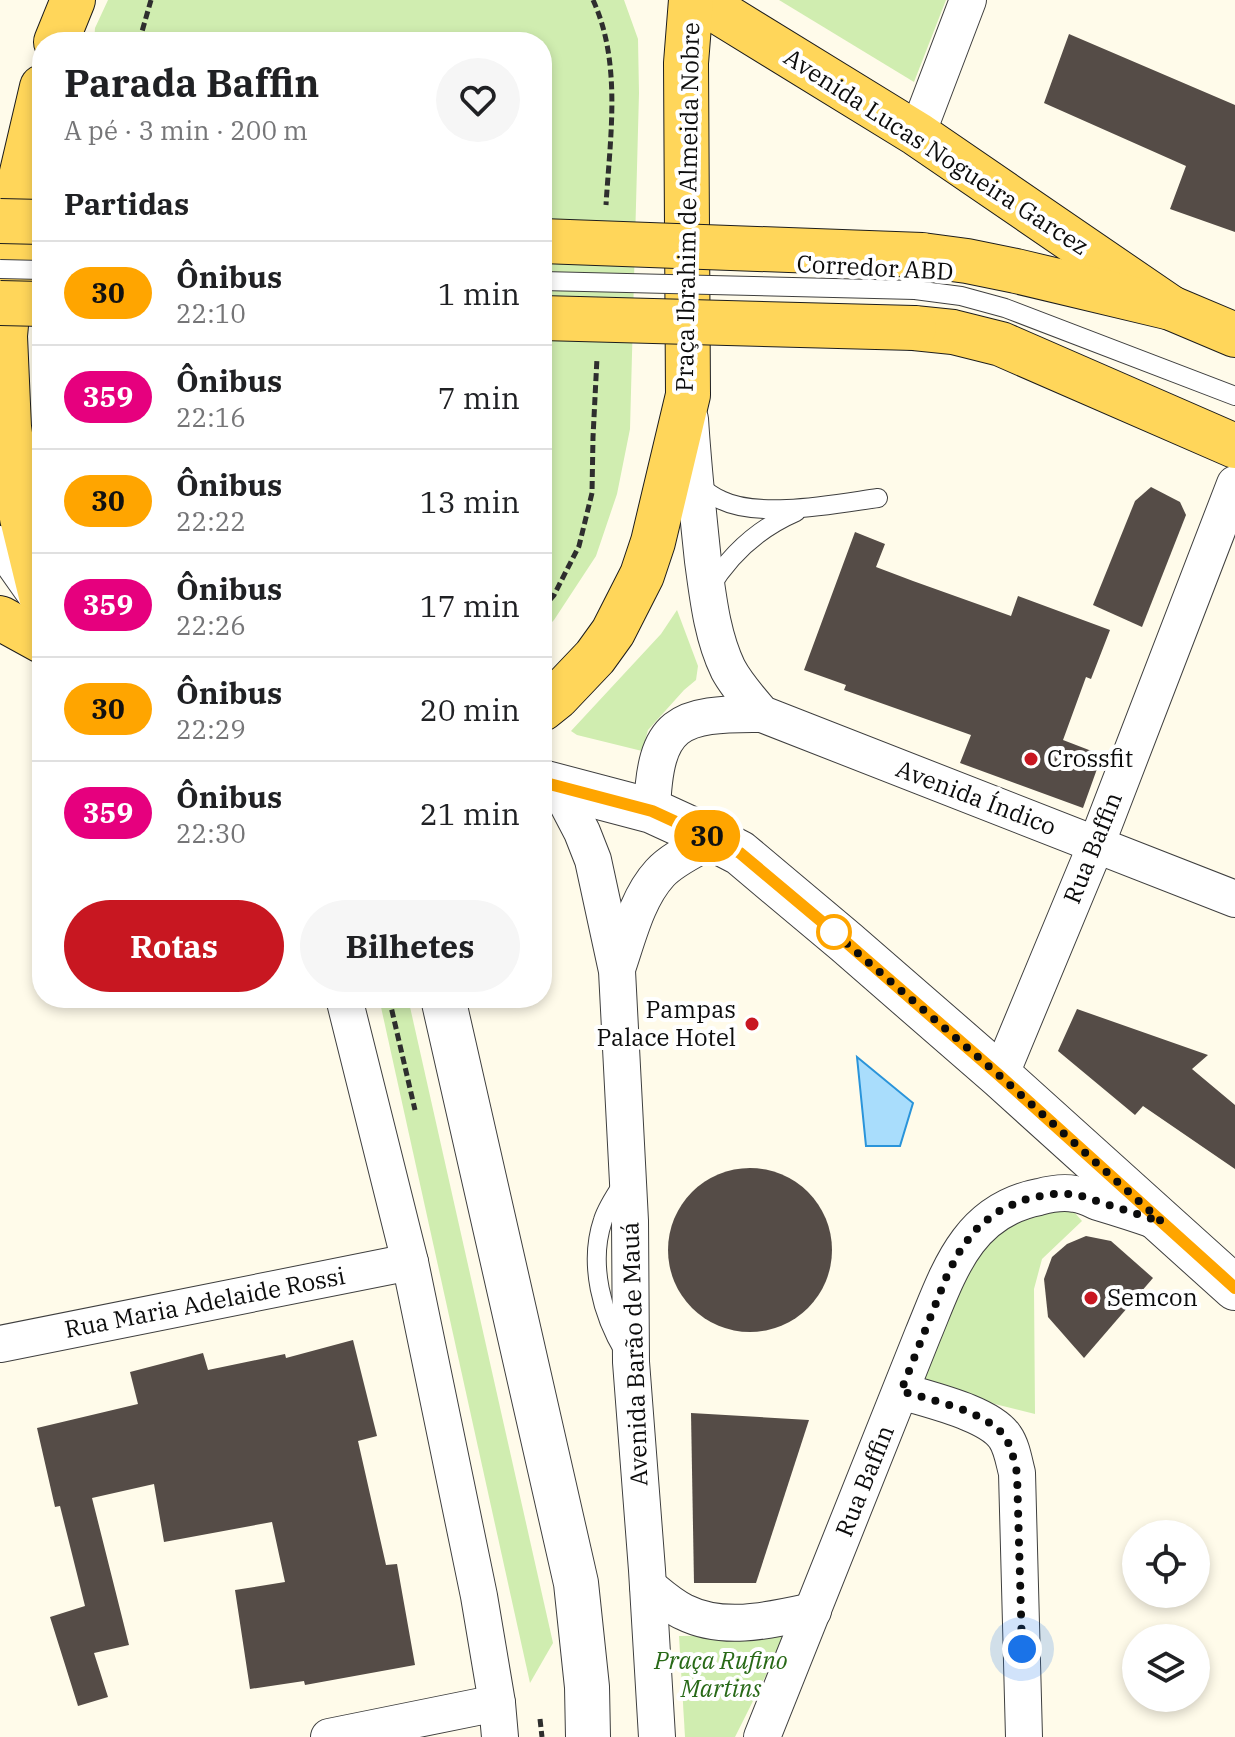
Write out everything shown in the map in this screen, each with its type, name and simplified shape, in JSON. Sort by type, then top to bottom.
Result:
[{"type":"main road","points":[[60,32],[73,0]]},
{"type":"main road","name":"Praça Ibrahim de Almeida Nobre","points":[[552,701],[595,657],[613,632],[642,575],[653,542],[688,395],[686,63],[691,0]]},
{"type":"main road","name":"Avenida Lucas Nogueira Garcez","points":[[699,0],[917,134],[1171,308]]},
{"type":"main road","points":[[32,130],[19,185],[5,336],[9,427],[22,518],[32,560]]},
{"type":"main road","points":[[0,221],[32,222]]},
{"type":"main road","points":[[552,242],[917,291]]},
{"type":"main road","name":"Avenida Lucas Nogueira Garcez","points":[[552,317],[917,291],[967,261],[1171,308],[1235,335]]},
{"type":"main road","name":"Avenida Lucas Nogueira Garcez","points":[[917,291],[953,332],[1001,344],[1235,446]]},
{"type":"main road","points":[[0,303],[32,304]]},
{"type":"main road","points":[[0,618],[32,636]]},
{"type":"street","points":[[917,134],[968,0]]},
{"type":"street","name":"Avenida Índico","points":[[688,395],[711,615],[729,671],[762,714]]},
{"type":"street","name":"Rua Baffin","points":[[1000,1076],[1096,845],[1235,484]]},
{"type":"street","points":[[0,544],[32,588]]},
{"type":"street","name":"Avenida Índico","points":[[652,811],[655,765],[666,738],[675,728],[703,717],[726,713],[762,714],[1235,899]]},
{"type":"street","points":[[552,785],[652,811],[740,853],[1000,1076],[1235,1288]]},
{"type":"street","name":"Avenida Barão de Mauá","points":[[552,787],[582,832],[593,860],[617,971],[630,1221],[631,1362],[657,1737]]},
{"type":"street","name":"Avenida Barão de Mauá","points":[[617,971],[646,892],[661,872],[713,839]]},
{"type":"street","points":[[329,1737],[498,1720],[479,1596],[410,1262],[346,1008]]},
{"type":"street","points":[[445,1008],[576,1583],[587,1687],[588,1737]]},
{"type":"street","name":"Rua Baffin","points":[[762,1737],[948,1273],[962,1247],[980,1225],[1001,1210],[1023,1200],[1049,1194],[1075,1194],[1162,1222]]},
{"type":"street","name":"Rua Maria Adelaide Rossi","points":[[0,1344],[410,1262]]},
{"type":"street","points":[[901,1391],[989,1422],[1004,1436],[1013,1456],[1017,1473],[1024,1737]]},
{"type":"street","points":[[648,1586],[684,1612],[712,1622],[775,1619],[813,1611]]},
{"type":"lane","points":[[0,269],[32,270]]},
{"type":"lane","name":"Corredor ABD","points":[[552,281],[917,291],[961,296],[1005,308],[1235,396]]},
{"type":"lane","points":[[695,483],[721,501],[751,507],[802,509],[878,498]]},
{"type":"lane","points":[[707,591],[729,558],[777,520],[802,509]]},
{"type":"path","points":[[142,32],[151,0]]},
{"type":"green space","points":[[108,0],[624,0],[638,39],[639,93],[630,429],[617,494],[596,556],[552,622],[552,32],[95,32]]},
{"type":"green space","points":[[779,0],[946,0],[914,82]]},
{"type":"green space","points":[[677,610],[698,666],[696,680],[648,730],[642,751],[571,731],[661,634]]},
{"type":"green space","points":[[381,1008],[410,1008],[553,1643],[530,1683]]},
{"type":"green space","points":[[1069,1206],[1082,1221],[1042,1259],[1034,1289],[1035,1414],[910,1383],[951,1286],[1005,1220]]},
{"type":"green space","name":"Praça Rufino Martins","points":[[786,1635],[735,1737],[685,1737],[679,1636]]},
{"type":"water","points":[[857,1057],[913,1103],[900,1146],[866,1146]]},
{"type":"building","points":[[1069,34],[1235,105],[1235,232],[1170,209],[1186,166],[1044,103]]},
{"type":"building","points":[[1151,487],[1180,502],[1186,515],[1142,627],[1093,605],[1135,501]]},
{"type":"building","points":[[855,532],[885,544],[876,567],[1011,616],[1018,596],[1110,630],[1091,679],[1086,677],[1063,740],[1102,755],[1083,808],[960,763],[971,735],[844,690],[846,685],[804,670]]},
{"type":"building","points":[[1077,1009],[1208,1055],[1192,1069],[1235,1105],[1235,1169],[1143,1106],[1135,1115],[1058,1051]]},
{"type":"building","points":[[750,1168],[781,1174],[808,1192],[826,1219],[832,1250],[826,1281],[808,1308],[781,1326],[750,1332],[719,1326],[692,1308],[674,1281],[668,1250],[674,1219],[692,1192],[719,1174]]},
{"type":"building","name":"Semcon","points":[[1086,1236],[1111,1241],[1153,1278],[1084,1358],[1048,1317],[1044,1279],[1052,1257],[1067,1244]]},
{"type":"building","points":[[353,1340],[377,1436],[358,1441],[386,1565],[397,1564],[415,1665],[305,1685],[304,1681],[250,1689],[235,1590],[285,1582],[272,1522],[164,1542],[154,1484],[92,1498],[129,1645],[94,1653],[108,1697],[78,1706],[50,1617],[85,1606],[60,1506],[55,1507],[37,1428],[138,1404],[130,1372],[203,1353],[208,1370],[285,1354],[286,1358]]},
{"type":"building","points":[[691,1413],[809,1420],[756,1583],[694,1583]]},
{"type":"bus line","name":"30","points":[[552,785],[652,811],[740,853],[1000,1076],[1235,1288]]},
{"type":"place","name":"Crossfit","points":[[1031,759]]},
{"type":"place","name":"Pampas Palace Hotel","points":[[752,1024]]},
{"type":"place","name":"Semcon","points":[[1091,1298]]},
{"type":"route","points":[[834,932],[824,924],[1162,1222],[1075,1194],[1049,1194],[1023,1200],[1001,1210],[980,1225],[962,1247],[948,1273],[901,1391],[989,1422],[1004,1436],[1017,1473],[1022,1649]]}]
